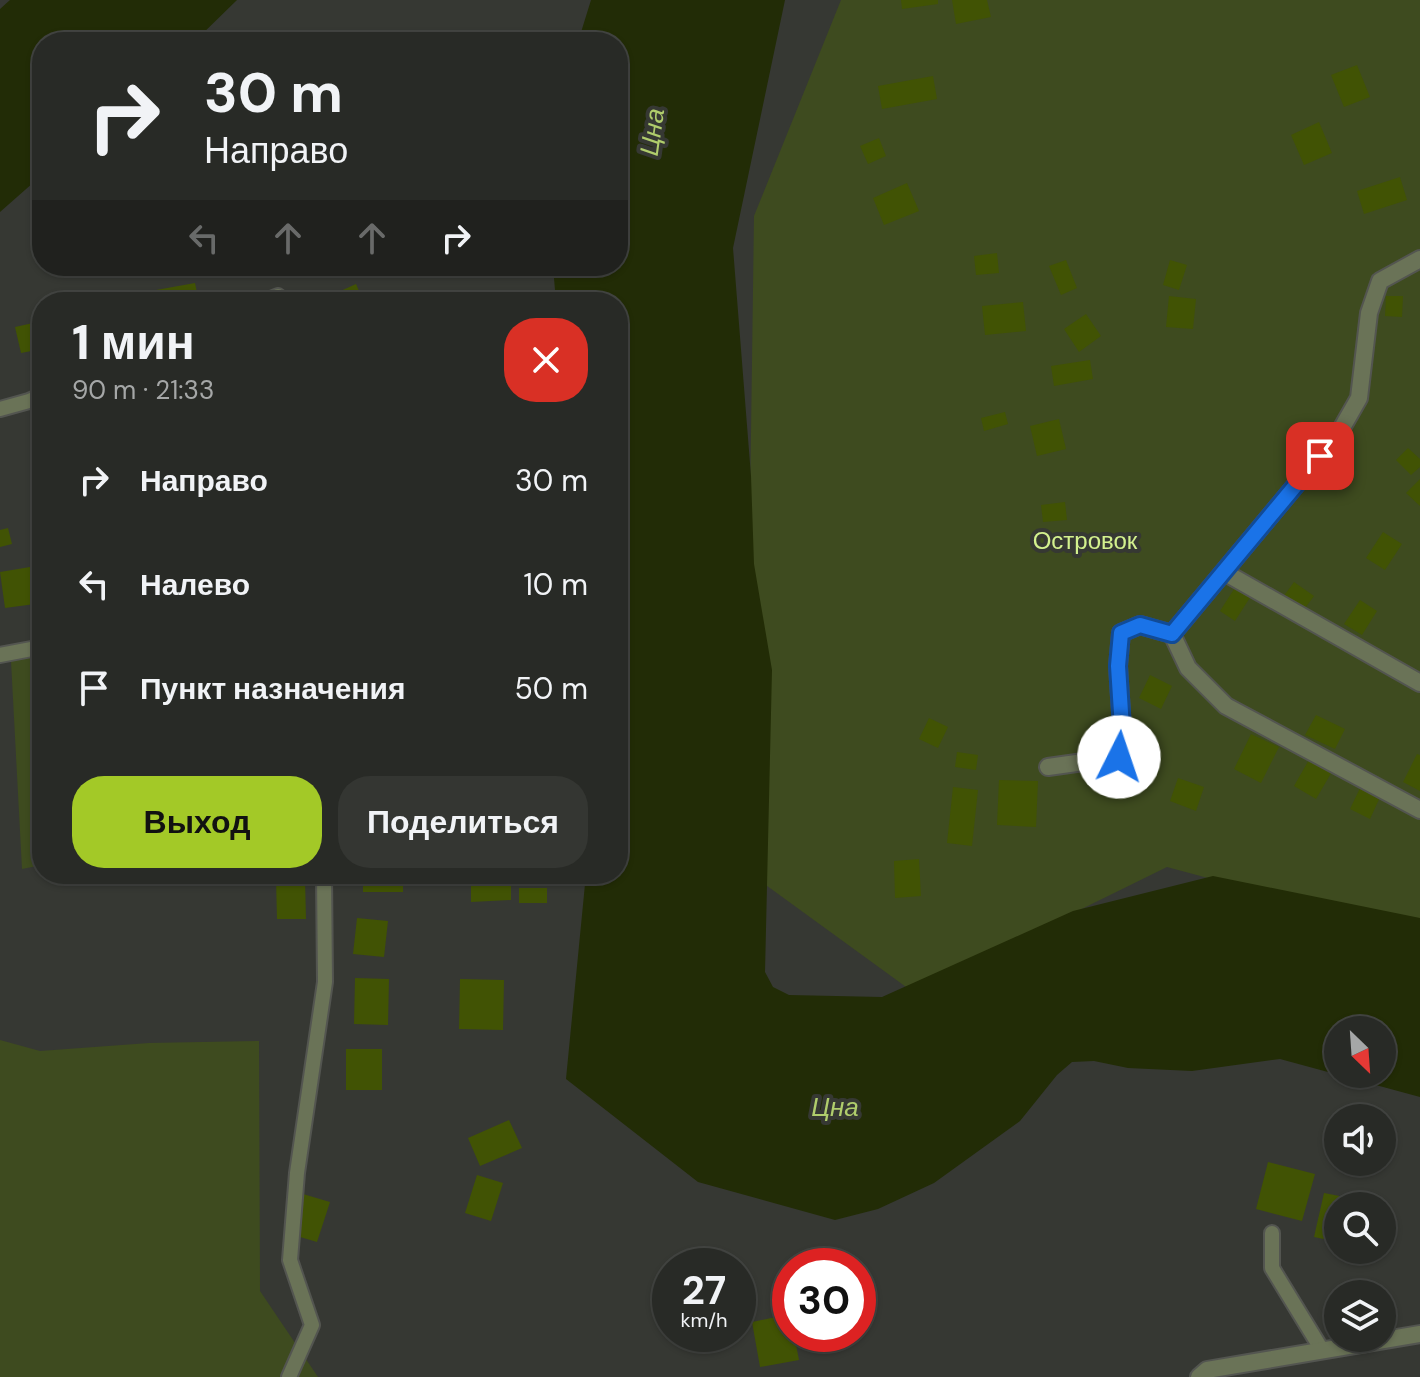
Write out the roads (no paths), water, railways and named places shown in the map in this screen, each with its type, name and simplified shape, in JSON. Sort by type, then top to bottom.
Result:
[{"type":"street","points":[[1172,634],[1339,433],[1359,398],[1369,313],[1380,281],[1420,259]]},
{"type":"street","points":[[1224,572],[1420,683]]},
{"type":"street","points":[[1048,767],[1119,757],[1122,728],[1118,666],[1121,633],[1140,625],[1172,634],[1188,668],[1226,706],[1420,810]]},
{"type":"street","points":[[1199,1377],[1207,1370],[1420,1334]]},
{"type":"lane","points":[[0,409],[32,398]]},
{"type":"lane","points":[[0,655],[32,649]]},
{"type":"lane","points":[[289,1377],[312,1325],[290,1260],[297,1173],[325,982],[324,884]]},
{"type":"lane","points":[[1272,1233],[1272,1268],[1322,1350]]},
{"type":"water","points":[[10,0],[237,0],[204,32],[32,32],[32,184],[0,212],[0,9]]},
{"type":"water","name":"Цна","points":[[591,0],[785,0],[733,248],[751,476],[754,564],[772,670],[765,972],[773,987],[789,995],[882,997],[1073,911],[1213,876],[1420,918],[1420,1097],[1387,1088],[1396,1088],[1396,1016],[1324,1016],[1324,1071],[1280,1059],[1192,1071],[1128,1068],[1094,1061],[1072,1062],[1057,1075],[1020,1121],[934,1183],[878,1209],[835,1220],[698,1182],[566,1079],[585,884],[628,884],[628,292],[555,292],[554,276],[628,276],[628,32],[581,32]]},
{"type":"park label","name":"Островок","points":[[1085,541]]}]
